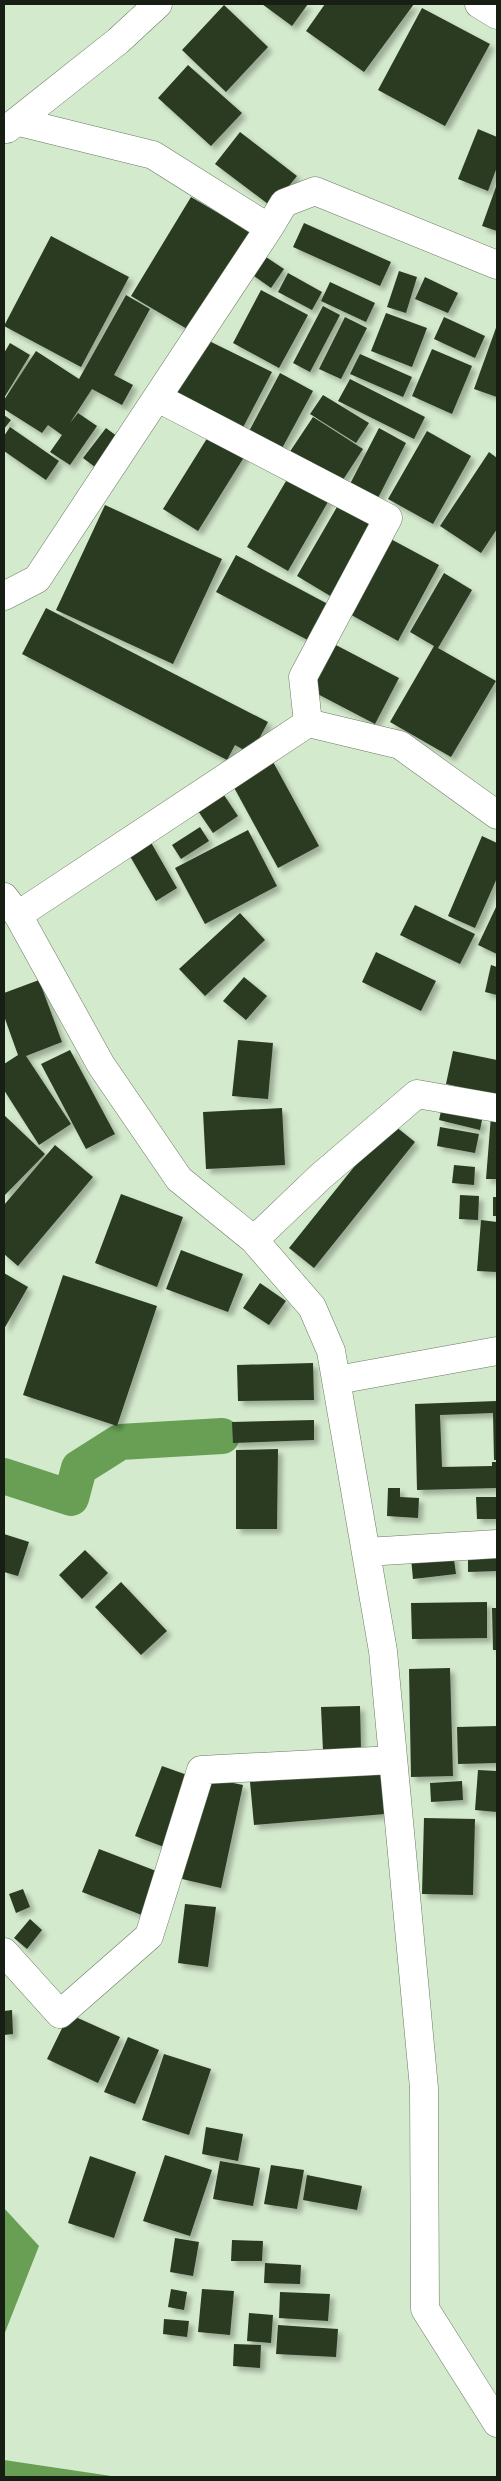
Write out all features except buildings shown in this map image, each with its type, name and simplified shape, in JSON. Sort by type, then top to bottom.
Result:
[{"type":"street","points":[[11,126],[118,41],[158,4]]},
{"type":"street","points":[[479,4],[497,15]]},
{"type":"street","points":[[11,126],[154,155],[269,228]]},
{"type":"street","points":[[4,596],[37,579],[158,398],[284,203],[315,191],[497,265]]},
{"type":"street","points":[[158,398],[388,518],[303,677],[308,723]]},
{"type":"street","points":[[497,815],[400,745],[308,723],[11,906],[101,1066],[179,1179],[254,1240],[312,1307],[331,1351],[383,1651],[424,2088],[425,2309],[497,2423]]},
{"type":"street","points":[[254,1240],[320,1177],[417,1094],[497,1108]]},
{"type":"street","points":[[337,1380],[497,1351]]},
{"type":"street","points":[[366,1552],[497,1544]]},
{"type":"street","points":[[4,1952],[60,2014],[149,1936],[201,1770],[393,1760]]},
{"type":"shaded area","points":[[4,2208],[39,2246],[4,2335]]},
{"type":"shaded area","points":[[4,2460],[118,2477],[4,2477]]},
{"type":"waterway","points":[[4,1476],[71,1498],[79,1468],[120,1442],[222,1436]]}]
